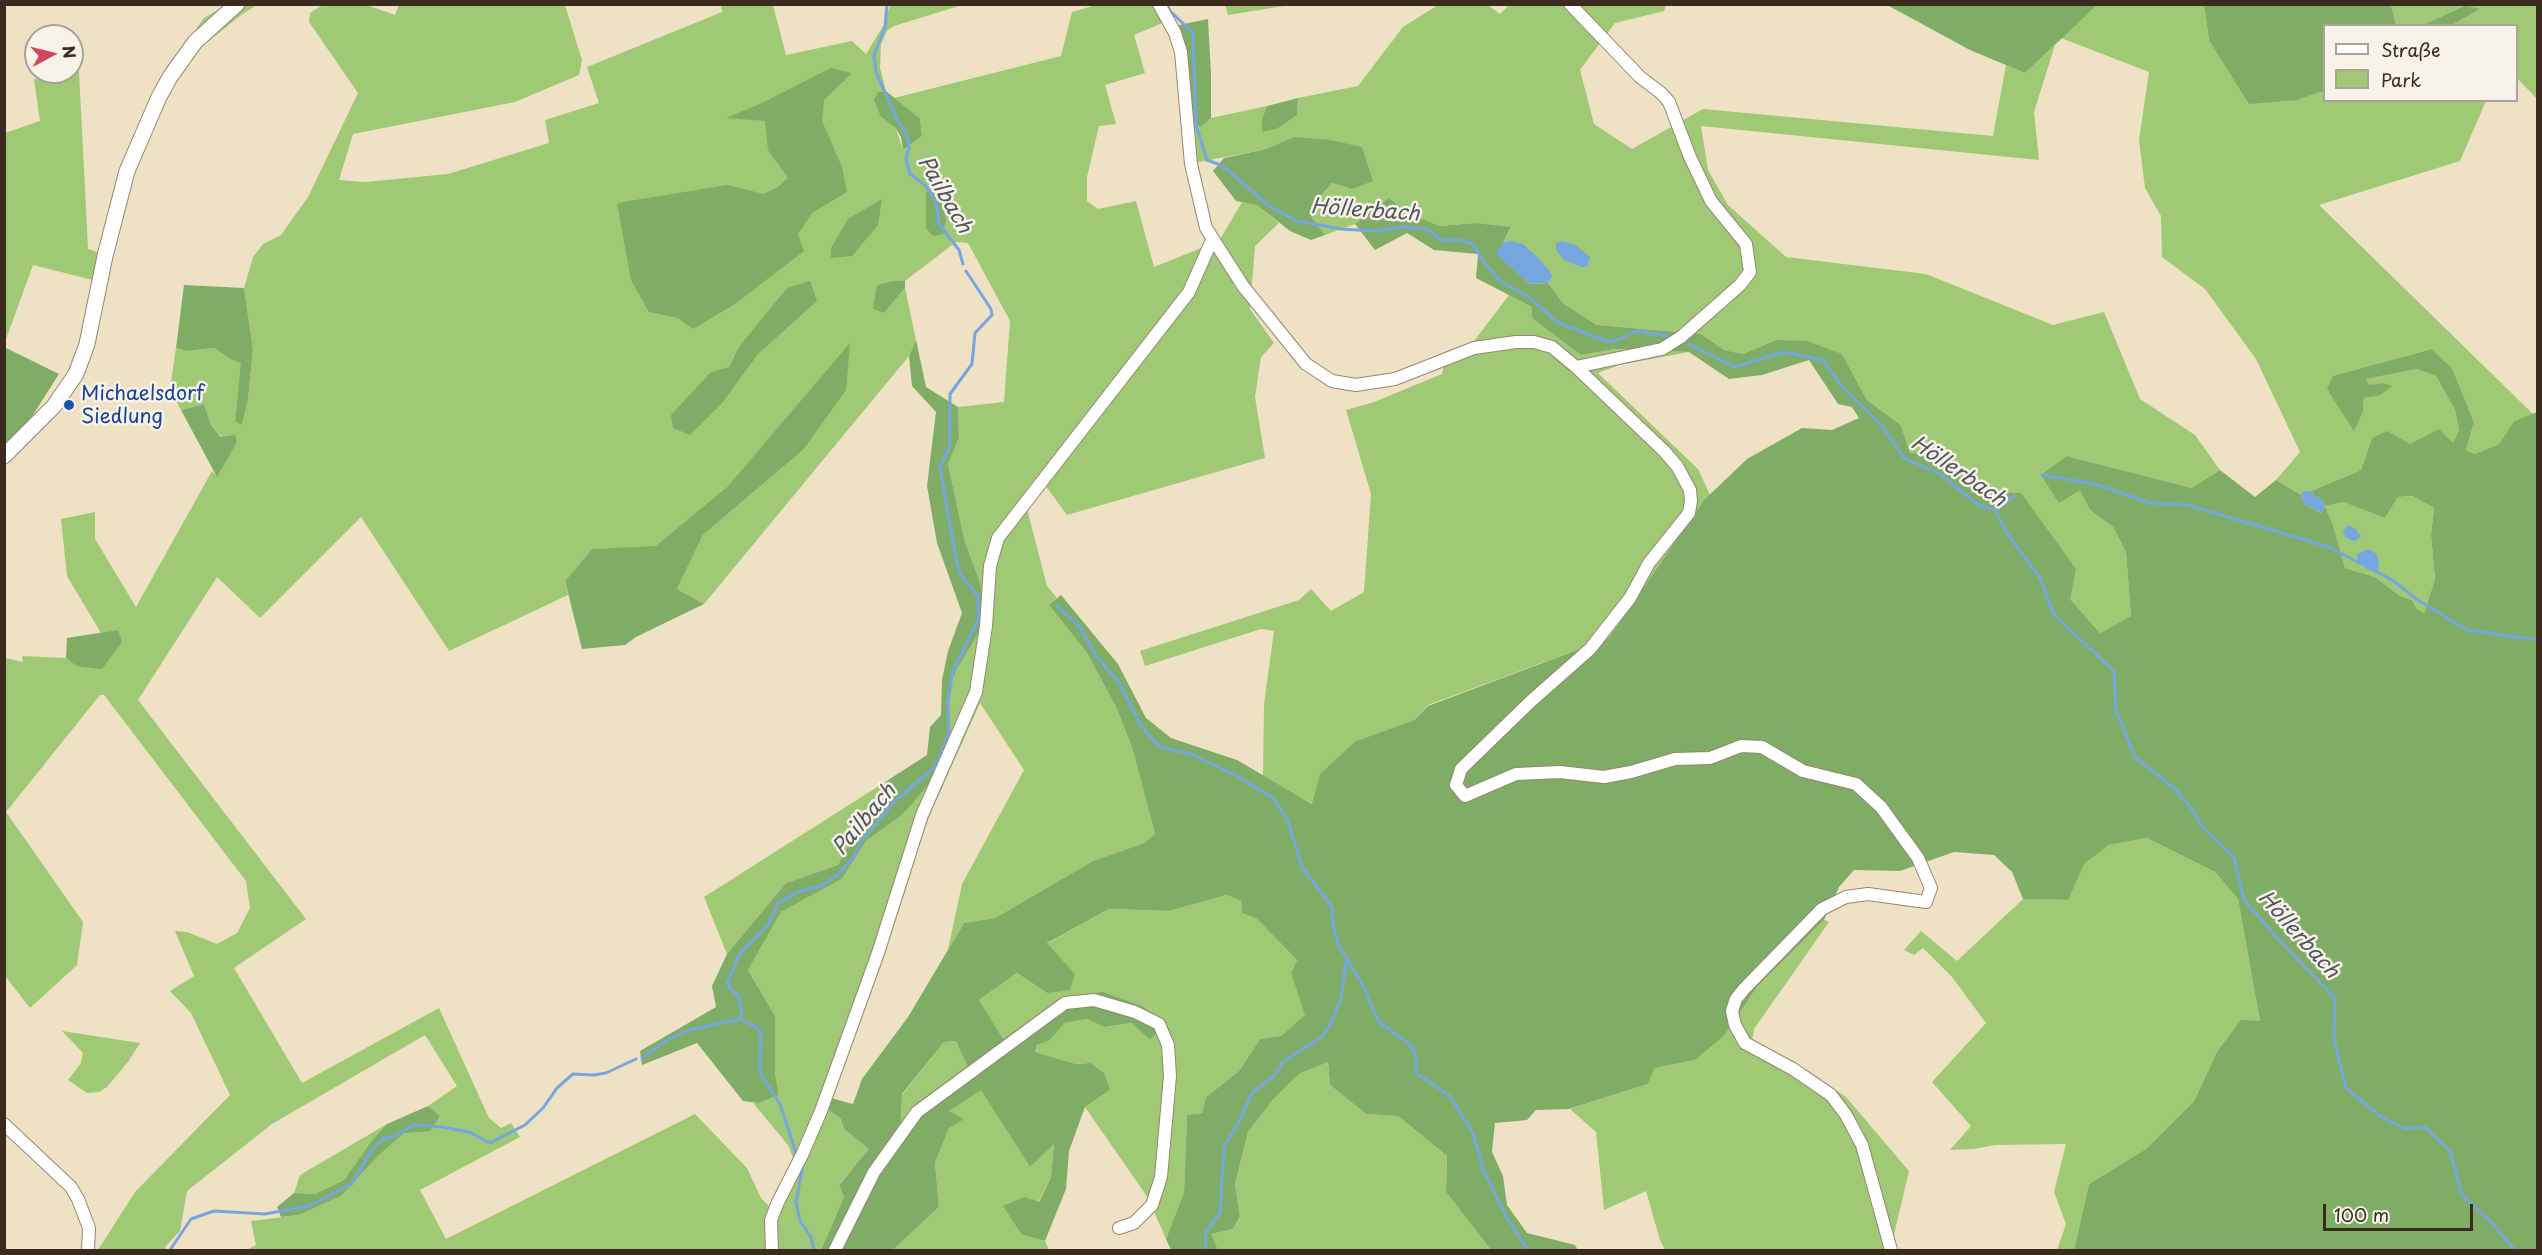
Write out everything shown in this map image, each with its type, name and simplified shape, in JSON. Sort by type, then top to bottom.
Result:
[{"type":"main road","points":[[4,456],[54,406],[76,374],[87,344],[105,256],[127,171],[159,97],[195,42],[237,4]]},
{"type":"street","points":[[1159,4],[1175,33],[1181,52],[1191,164],[1201,215],[1212,240],[1243,286],[1288,345],[1306,364],[1332,381],[1356,385],[1382,382],[1474,348],[1516,342],[1534,342],[1552,347],[1576,367],[1677,465],[1690,490],[1689,513],[1649,563],[1630,598],[1590,649],[1530,702],[1461,769],[1456,784],[1464,796],[1516,774],[1560,772],[1604,777],[1675,759],[1710,758],[1741,746],[1762,747],[1803,771],[1856,784],[1881,807],[1918,858],[1931,888],[1926,902],[1868,894],[1846,897],[1822,909],[1744,989],[1736,999],[1732,1011],[1735,1025],[1746,1043],[1793,1069],[1831,1095],[1846,1114],[1862,1145],[1891,1251]]},
{"type":"street","points":[[1570,4],[1640,77],[1669,102],[1694,166],[1711,201],[1746,244],[1750,272],[1740,285],[1681,337],[1662,350],[1576,367]]},
{"type":"street","points":[[772,1251],[771,1220],[821,1111],[878,953],[922,815],[976,692],[986,626],[990,566],[998,538],[1189,292],[1212,240]]},
{"type":"street","points":[[835,1251],[874,1172],[917,1112],[1065,1003],[1094,1000],[1126,1008],[1159,1024],[1168,1045],[1170,1076],[1161,1177],[1152,1205],[1134,1223],[1119,1228]]},
{"type":"street","points":[[4,1124],[71,1187],[89,1228],[88,1251]]},
{"type":"green space","points":[[324,4],[367,5],[395,15],[399,5],[565,5],[582,60],[579,75],[515,102],[353,134],[339,180],[365,182],[448,174],[549,143],[545,120],[599,103],[587,67],[722,12],[721,5],[773,5],[786,55],[852,41],[866,54],[885,23],[890,5],[962,5],[894,26],[887,31],[881,44],[880,68],[886,91],[878,92],[881,117],[895,126],[903,150],[922,136],[920,120],[894,98],[1061,56],[1072,12],[1096,5],[1166,5],[1174,18],[1134,35],[1145,73],[1105,85],[1116,124],[1099,126],[1087,177],[1087,201],[1098,209],[1136,201],[1154,267],[1219,241],[1242,202],[1257,205],[1279,223],[1255,246],[1250,309],[1274,343],[1261,357],[1255,397],[1265,458],[1067,515],[1045,485],[1026,505],[1047,586],[1057,598],[1049,605],[1087,653],[1116,707],[1132,747],[1155,834],[1144,843],[1093,861],[995,918],[964,923],[948,950],[962,884],[1024,770],[980,703],[917,844],[831,1098],[844,1129],[870,1149],[839,1184],[844,1197],[821,1250],[247,1250],[256,1245],[251,1221],[299,1215],[341,1196],[378,1156],[404,1133],[440,1117],[428,1106],[457,1086],[425,1035],[272,1124],[187,1191],[180,1231],[165,1247],[166,1250],[98,1250],[135,1192],[230,1095],[191,1013],[170,991],[194,976],[175,931],[187,932],[217,944],[237,933],[250,908],[246,881],[104,695],[100,695],[6,812],[83,922],[77,965],[30,1008],[5,976],[5,658],[23,662],[22,656],[66,658],[76,666],[118,630],[101,633],[67,576],[61,519],[95,512],[95,539],[136,607],[212,471],[217,476],[222,437],[211,425],[204,404],[181,410],[170,389],[176,348],[186,351],[214,348],[230,359],[242,363],[235,422],[242,425],[248,400],[253,349],[244,288],[253,257],[263,244],[281,235],[308,197],[358,93],[309,22],[310,13]],"holes":[[[926,192],[943,234],[926,212]],[[956,242],[968,243],[1010,321],[1004,402],[958,407],[959,438],[948,464],[965,542],[980,582],[958,667],[948,692],[949,738],[902,815],[866,841],[842,879],[781,912],[748,970],[775,1016],[775,1072],[779,1095],[753,1103],[788,1145],[794,1160],[769,1206],[761,1198],[747,1168],[695,1114],[446,1239],[420,1190],[520,1137],[511,1123],[501,1128],[489,1118],[439,1008],[302,1083],[234,968],[306,919],[138,700],[217,577],[260,618],[361,517],[449,651],[568,595],[565,581],[592,549],[656,547],[727,487],[850,344],[803,450],[703,535],[677,589],[704,604],[909,356],[916,340],[905,288],[884,313],[894,281],[905,281]]]},
{"type":"green space","points":[[1225,4],[1290,5],[1228,15]]},
{"type":"green space","points":[[226,5],[257,5],[209,41],[196,29],[204,18]]},
{"type":"green space","points":[[1438,5],[1488,5],[1500,14],[1509,5],[1666,5],[1664,11],[1615,23],[1580,70],[1594,124],[1632,149],[1703,109],[1993,136],[2006,65],[2025,73],[2055,45],[2034,112],[2039,160],[1701,126],[1708,170],[1728,205],[1786,257],[1926,274],[2053,325],[2104,312],[2140,399],[2195,435],[2220,470],[2192,488],[2067,456],[2090,510],[2113,527],[2126,552],[2131,616],[2100,633],[2070,599],[2021,493],[1982,491],[1950,469],[1934,454],[1910,453],[1901,425],[1867,400],[1842,354],[1776,340],[1743,354],[1724,350],[1701,334],[1597,325],[1563,303],[1548,283],[1553,274],[1510,241],[1503,242],[1511,228],[1475,223],[1440,226],[1410,214],[1389,198],[1355,224],[1325,235],[1311,216],[1317,200],[1332,183],[1352,189],[1293,137],[1266,149],[1194,163],[1191,123],[1201,127],[1211,118],[1267,106],[1262,119],[1262,132],[1277,129],[1297,115],[1298,98],[1358,86],[1403,27]]},
{"type":"green space","points":[[1887,5],[2097,5],[2025,73],[1970,50]]},
{"type":"green space","points":[[2097,5],[2204,5],[2209,40],[2297,100],[2323,91],[2323,102],[2486,102],[2460,161],[2319,205],[2533,414],[2514,421],[2499,444],[2475,454],[2466,450],[2474,422],[2452,368],[2430,349],[2334,376],[2363,411],[2364,398],[2380,396],[2383,383],[2368,386],[2365,379],[2417,369],[2436,376],[2455,410],[2459,430],[2453,444],[2410,444],[2372,438],[2361,470],[2301,495],[2276,480],[2300,452],[2256,359],[2205,289],[2162,257],[2161,216],[2145,188],[2139,140],[2149,72],[2061,38]]},
{"type":"green space","points":[[2204,5],[2391,5],[2396,24],[2323,24],[2323,91],[2297,100],[2249,104],[2209,40]]},
{"type":"green space","points":[[2391,5],[2466,5],[2425,24],[2396,24]]},
{"type":"green space","points":[[2466,5],[2537,5],[2537,99],[2518,79],[2518,24],[2454,24],[2480,9]]},
{"type":"green space","points":[[2466,5],[2480,9],[2454,24],[2425,24]]},
{"type":"green space","points":[[1208,19],[1211,118],[1201,127],[1191,123],[1184,44],[1179,25]]},
{"type":"green space","points":[[831,68],[852,73],[824,100],[822,121],[842,167],[847,192],[812,213],[798,234],[804,251],[735,304],[693,329],[678,318],[649,312],[631,280],[617,203],[727,185],[764,194],[778,187],[788,178],[768,150],[765,121],[726,118],[760,104]]},
{"type":"green space","points":[[35,84],[80,84],[88,249],[97,252],[93,280],[33,265],[5,342],[5,133],[40,121]]},
{"type":"green space","points":[[886,91],[920,119],[922,136],[903,150],[901,137],[895,127],[881,117],[874,100],[878,92]]},
{"type":"green space","points":[[1298,98],[1297,115],[1277,129],[1262,132],[1262,119],[1267,106]]},
{"type":"green space","points":[[1293,137],[1330,140],[1362,147],[1373,181],[1352,189],[1332,183],[1317,200],[1311,216],[1325,235],[1311,240],[1290,231],[1257,205],[1236,201],[1213,171],[1224,158],[1266,149]]},
{"type":"green space","points":[[933,191],[943,205],[946,220],[943,234],[933,236],[926,228],[926,192]]},
{"type":"green space","points":[[1389,198],[1410,214],[1440,226],[1475,223],[1511,227],[1497,254],[1530,284],[1548,283],[1563,303],[1597,325],[1701,334],[1724,350],[1743,354],[1776,340],[1807,341],[1842,354],[1867,400],[1901,425],[1910,453],[1934,454],[1950,469],[1982,491],[2021,493],[2076,569],[2070,599],[2100,633],[2131,616],[2126,552],[2113,527],[2090,510],[2080,490],[2059,503],[2041,475],[2067,456],[2192,488],[2220,470],[2255,497],[2276,480],[2301,495],[2305,504],[2321,513],[2325,506],[2321,498],[2315,497],[2311,491],[2361,470],[2372,438],[2387,431],[2410,444],[2439,429],[2453,443],[2459,430],[2455,410],[2436,376],[2417,369],[2366,379],[2369,385],[2383,383],[2392,386],[2379,396],[2364,398],[2363,411],[2354,431],[2327,389],[2333,376],[2431,349],[2452,368],[2474,422],[2466,450],[2475,454],[2499,444],[2514,421],[2537,412],[2537,1250],[2074,1250],[2089,1184],[2146,1149],[2194,1101],[2217,1052],[2241,1020],[2260,1021],[2238,899],[2215,872],[2147,838],[2109,845],[2084,864],[2068,900],[2023,899],[2012,872],[1994,855],[1954,852],[1900,871],[1854,870],[1839,887],[1824,920],[1757,987],[1724,1036],[1695,1060],[1655,1068],[1648,1084],[1569,1109],[1536,1110],[1527,1120],[1495,1123],[1492,1152],[1503,1176],[1507,1205],[1527,1233],[1575,1245],[1578,1250],[1491,1250],[1446,1192],[1447,1156],[1398,1116],[1366,1114],[1330,1085],[1328,1062],[1299,1074],[1272,1101],[1248,1132],[1235,1184],[1240,1217],[1233,1229],[1211,1234],[1218,1250],[1171,1250],[1166,1239],[1184,1192],[1187,1115],[1202,1113],[1206,1097],[1239,1071],[1260,1039],[1281,1036],[1305,1015],[1291,973],[1297,960],[1257,919],[1242,913],[1241,901],[1227,895],[1169,911],[1109,909],[1047,943],[1075,974],[1070,990],[1047,993],[1017,973],[979,1000],[1003,1039],[1065,997],[1103,992],[1141,1006],[1167,1023],[1150,1040],[1132,1023],[1104,1027],[1087,1019],[1065,1023],[1049,1041],[1037,1045],[1035,1052],[1076,1064],[1090,1063],[1104,1073],[1110,1090],[1085,1107],[1069,1151],[1066,1189],[1045,1241],[1022,1235],[1003,1206],[1024,1197],[1039,1202],[1051,1177],[1054,1144],[1030,1167],[981,1090],[949,1111],[964,1119],[949,1128],[935,1163],[939,1207],[893,1250],[821,1250],[844,1197],[839,1185],[869,1149],[844,1129],[840,1118],[827,1108],[831,1098],[853,1104],[862,1079],[908,1017],[964,923],[995,918],[1093,861],[1144,843],[1155,834],[1132,747],[1116,707],[1087,653],[1049,605],[1061,595],[1118,664],[1146,718],[1171,738],[1237,760],[1312,804],[1320,774],[1356,741],[1414,720],[1428,706],[1609,638],[1703,501],[1747,459],[1802,428],[1832,430],[1859,418],[1852,407],[1838,404],[1809,360],[1762,375],[1729,379],[1689,352],[1615,349],[1581,355],[1532,318],[1532,307],[1476,278],[1478,254],[1434,250],[1407,233],[1375,250],[1355,224]],"holes":[[[2413,496],[2434,508],[2431,535],[2435,579],[2424,614],[2417,609],[2412,600],[2400,596],[2375,577],[2345,568],[2325,506],[2343,502],[2385,518],[2398,497]],[[956,1041],[969,1070],[901,1122],[902,1094],[944,1042]]]},
{"type":"green space","points":[[882,199],[878,225],[852,256],[831,258],[831,248],[848,219]]},
{"type":"green space","points":[[810,281],[817,301],[758,354],[722,403],[690,435],[673,428],[671,415],[711,372],[729,367],[739,347],[787,288]]},
{"type":"green space","points":[[905,281],[905,288],[884,313],[873,309],[877,285]]},
{"type":"green space","points":[[184,285],[244,288],[253,349],[248,400],[242,425],[235,422],[241,363],[230,359],[214,348],[186,351],[176,348]]},
{"type":"green space","points":[[1509,295],[1532,307],[1581,355],[1615,349],[1689,352],[1619,365],[1598,373],[1698,469],[1710,495],[1703,501],[1609,638],[1428,705],[1414,720],[1356,741],[1313,804],[1263,776],[1264,704],[1274,631],[1261,629],[1145,666],[1140,651],[1299,600],[1311,589],[1331,611],[1364,592],[1371,494],[1346,410],[1374,402],[1442,374],[1447,351],[1474,341]]},
{"type":"green space","points":[[916,340],[926,387],[958,407],[959,438],[948,464],[965,542],[980,582],[983,615],[977,635],[958,667],[948,692],[949,738],[934,778],[902,815],[866,841],[842,879],[781,912],[748,970],[775,1016],[775,1072],[779,1095],[759,1103],[743,1101],[697,1043],[642,1065],[640,1051],[716,1007],[712,986],[727,954],[786,883],[838,865],[854,835],[885,803],[892,791],[885,782],[927,755],[930,727],[941,715],[942,680],[948,651],[962,613],[937,543],[927,486],[936,412],[912,386],[909,356]]},
{"type":"green space","points":[[850,343],[846,390],[803,450],[703,535],[677,589],[704,604],[636,637],[625,645],[582,649],[565,581],[592,549],[656,546],[727,487]]},
{"type":"green space","points":[[4,347],[59,374],[31,418],[5,446]]},
{"type":"green space","points":[[204,404],[211,425],[221,437],[235,435],[237,442],[217,477],[181,410]]},
{"type":"green space","points":[[2414,496],[2434,508],[2431,535],[2435,579],[2424,615],[2412,600],[2400,596],[2375,577],[2345,568],[2325,506],[2343,502],[2385,518],[2398,497]]},
{"type":"green space","points":[[118,630],[122,642],[102,669],[76,666],[66,658],[67,638]]},
{"type":"green space","points":[[885,782],[892,790],[885,803],[854,835],[838,865],[786,883],[727,954],[704,897]]},
{"type":"green space","points":[[2147,838],[2215,872],[2238,899],[2260,1021],[2217,1052],[2194,1101],[2146,1149],[2089,1184],[2074,1250],[2057,1250],[2066,1224],[2054,1192],[2066,1144],[1995,1145],[1950,1150],[1971,1126],[1932,1082],[1986,1023],[1952,977],[1923,948],[1914,955],[1904,950],[1921,931],[1957,961],[2023,899],[2067,900],[2083,864],[2109,845]]},
{"type":"green space","points":[[1227,895],[1241,901],[1242,913],[1257,919],[1297,960],[1291,973],[1306,1015],[1281,1036],[1260,1039],[1239,1071],[1206,1097],[1202,1113],[1187,1115],[1184,1192],[1166,1239],[1148,1198],[1085,1107],[1110,1090],[1090,1063],[1076,1064],[1035,1052],[1037,1045],[1049,1041],[1065,1023],[1087,1019],[1104,1027],[1133,1023],[1150,1040],[1166,1023],[1065,997],[1003,1040],[979,1000],[1017,973],[1047,993],[1075,974],[1046,944],[1109,909],[1169,911]]},
{"type":"green space","points":[[1824,920],[1829,922],[1754,1029],[1752,1041],[1809,1071],[1846,1097],[1909,1171],[1892,1243],[1896,1250],[1665,1250],[1646,1191],[1604,1210],[1596,1132],[1570,1109],[1648,1084],[1655,1068],[1695,1060],[1724,1036],[1757,987]]},
{"type":"green space","points":[[62,1031],[140,1043],[128,1062],[107,1087],[99,1092],[87,1093],[68,1080],[81,1063],[83,1053]]},
{"type":"green space","points":[[956,1041],[969,1070],[901,1123],[902,1095],[944,1042]]},
{"type":"green space","points":[[1328,1062],[1330,1085],[1366,1114],[1398,1116],[1447,1156],[1446,1192],[1491,1250],[1218,1250],[1210,1234],[1233,1229],[1240,1218],[1235,1184],[1248,1132],[1272,1101],[1299,1074]]},
{"type":"green space","points":[[981,1089],[1030,1167],[1054,1143],[1051,1177],[1021,1235],[1045,1241],[1049,1250],[893,1250],[939,1207],[935,1163],[949,1128],[949,1111]]},
{"type":"green space","points":[[428,1106],[440,1116],[430,1131],[404,1133],[378,1156],[341,1196],[299,1215],[281,1217],[277,1207],[294,1193],[315,1194],[344,1180],[373,1139],[387,1124]]},
{"type":"green space","points":[[387,1124],[373,1139],[344,1180],[315,1194],[294,1193],[300,1175]]},
{"type":"water","points":[[1561,241],[1575,245],[1590,257],[1587,267],[1564,260],[1556,250],[1556,243]]},
{"type":"water","points":[[1503,242],[1523,244],[1538,258],[1553,275],[1548,283],[1530,284],[1496,254]]},
{"type":"water","points":[[2304,491],[2311,491],[2315,497],[2321,498],[2325,506],[2321,513],[2305,504],[2301,495]]},
{"type":"water","points":[[2348,525],[2356,529],[2361,537],[2354,541],[2345,537],[2343,531]]},
{"type":"water","points":[[2368,549],[2377,554],[2379,566],[2377,572],[2368,570],[2357,559],[2357,554]]},
{"type":"waterway","name":"Pailbach","points":[[887,4],[885,27],[874,55],[876,72],[897,120],[907,135],[909,148],[906,159],[910,174],[926,186],[936,202],[939,224],[959,250],[963,264]]},
{"type":"waterway","name":"Höllerbach","points":[[1167,4],[1170,11],[1193,33],[1196,125],[1207,160],[1223,166],[1269,206],[1297,221],[1341,229],[1376,231],[1404,227],[1427,229],[1441,240],[1459,240],[1473,244],[1483,261],[1501,282],[1529,297],[1557,322],[1608,342],[1637,331],[1667,336]]},
{"type":"waterway","name":"Pailbach","points":[[740,1019],[742,1012],[739,997],[727,984],[739,955],[769,924],[777,904],[797,892],[822,886],[840,873],[854,857],[860,843],[895,801],[934,768],[946,743],[949,731],[948,703],[952,674],[979,618],[978,596],[960,574],[956,559],[940,467],[950,446],[950,394],[972,364],[975,333],[992,315],[991,309],[966,271]]},
{"type":"waterway","name":"Höllerbach","points":[[1689,344],[1735,367],[1784,352],[1823,360],[1843,388],[1882,426],[1904,458],[1940,474],[1977,504],[1995,510],[2007,533],[2040,578],[2054,615],[2114,671],[2116,711],[2135,757],[2176,790],[2203,828],[2234,857],[2244,900],[2335,998],[2334,1039],[2346,1088],[2381,1117],[2406,1129],[2425,1127],[2450,1151],[2462,1195],[2493,1224],[2515,1250]]},
{"type":"waterway","points":[[2042,475],[2095,484],[2150,503],[2188,505],[2329,547],[2361,564]]},
{"type":"waterway","points":[[1996,510],[2014,496]]},
{"type":"waterway","points":[[2375,571],[2394,581],[2416,599],[2467,630],[2538,640]]},
{"type":"waterway","points":[[1057,606],[1079,626],[1096,656],[1118,681],[1142,727],[1160,747],[1191,754],[1237,776],[1273,798],[1288,821],[1302,867],[1332,907],[1333,926],[1339,946],[1361,982],[1379,1022],[1408,1043],[1415,1052],[1416,1073],[1450,1096],[1473,1133],[1483,1169],[1507,1218],[1528,1250]]},
{"type":"waterway","points":[[1206,1250],[1206,1232],[1220,1213],[1224,1146],[1238,1124],[1252,1093],[1274,1076],[1283,1062],[1323,1036],[1341,998],[1346,962]]},
{"type":"waterway","points":[[740,1019],[756,1027],[761,1033],[760,1073],[780,1104],[796,1153]]},
{"type":"waterway","name":"Pailbach","points":[[642,1058],[669,1039],[689,1030],[740,1019]]},
{"type":"waterway","name":"Pailbach","points":[[170,1250],[191,1219],[214,1211],[265,1214],[309,1206],[352,1184],[371,1151],[383,1139],[395,1136],[413,1125],[469,1132],[490,1143],[525,1125],[543,1108],[557,1088],[573,1074],[606,1073],[636,1059]]},
{"type":"waterway","points":[[803,1165],[796,1202],[800,1221],[811,1237],[814,1250]]},
{"type":"place","name":"Michaelsdorf Siedlung","points":[[69,405]]}]
